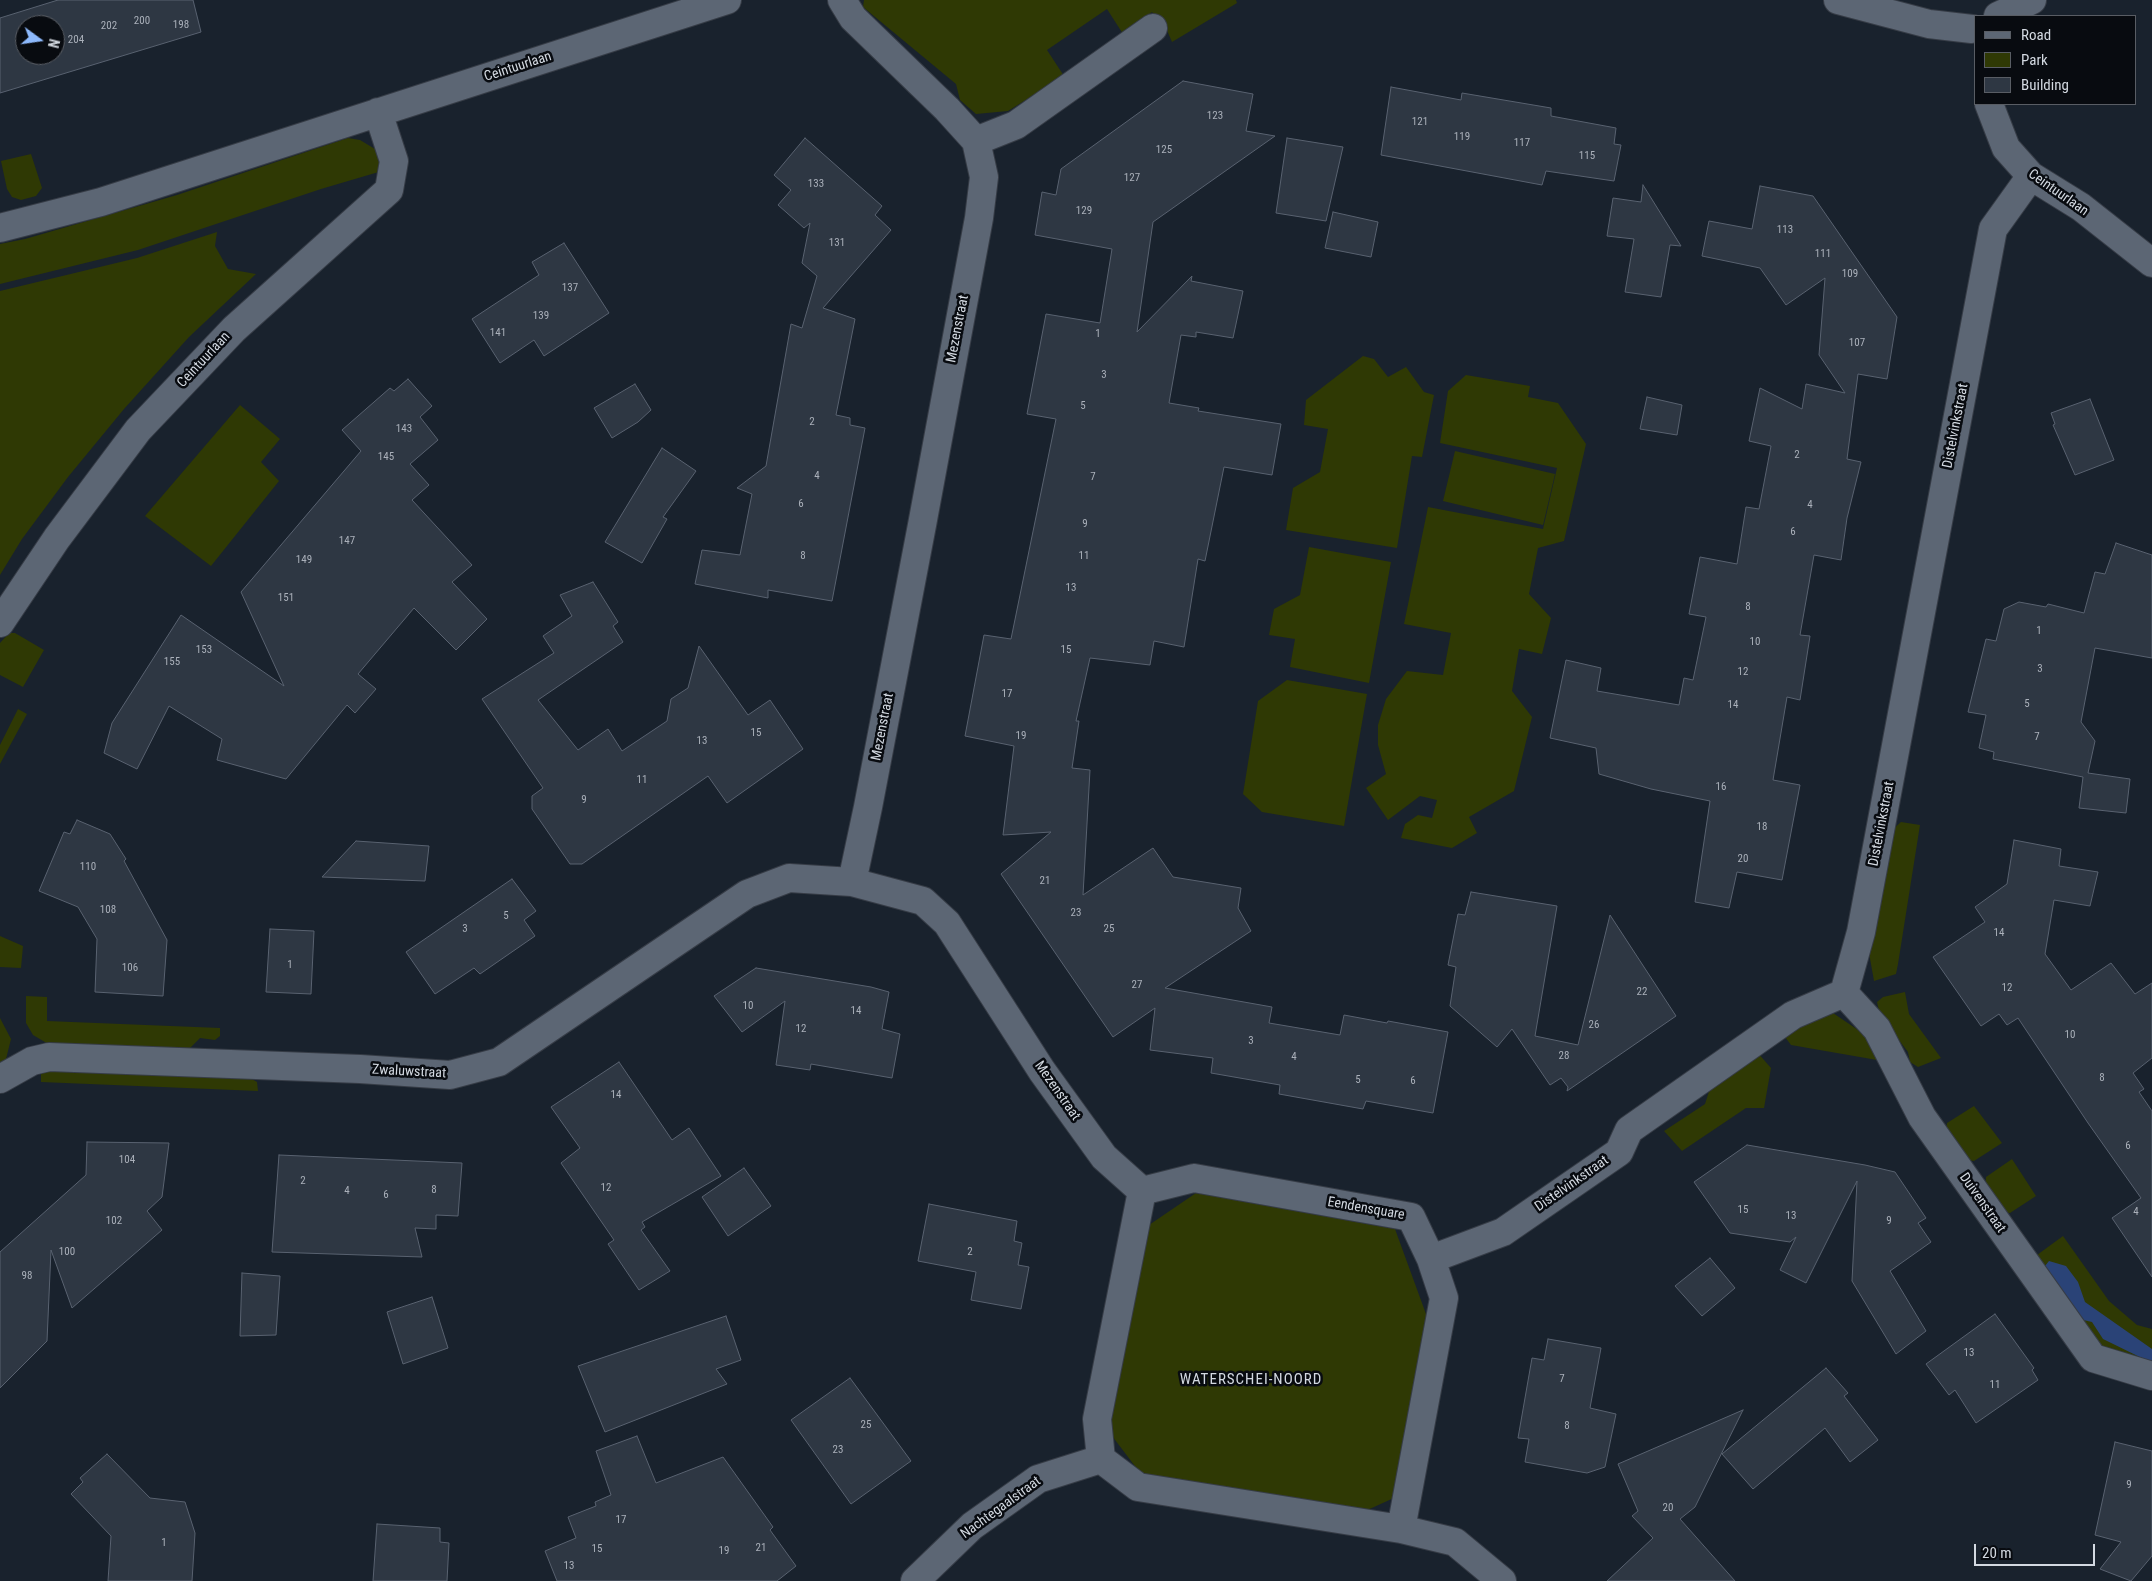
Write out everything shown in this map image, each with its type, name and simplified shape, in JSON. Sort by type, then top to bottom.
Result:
[{"type":"street","name":"Ceintuurlaan","points":[[0,228],[101,202],[378,112],[654,11],[727,0]]},
{"type":"street","name":"Mezenstraat","points":[[842,0],[853,18],[948,109],[976,140],[984,176],[982,200],[868,807],[852,882],[923,901],[947,923],[1042,1071],[1104,1157],[1142,1191]]},
{"type":"street","points":[[1838,0],[1929,24],[1974,33]]},
{"type":"street","points":[[2000,15],[2032,0]]},
{"type":"street","points":[[976,140],[1016,125],[1153,28]]},
{"type":"street","name":"Ceintuurlaan","points":[[1990,105],[2006,148],[2031,176],[2081,207],[2152,263]]},
{"type":"street","name":"Ceintuurlaan","points":[[0,623],[57,538],[138,430],[234,329],[389,190],[394,161],[378,112]]},
{"type":"street","name":"Distelvinkstraat","points":[[1431,1259],[1503,1232],[1619,1152],[1629,1130],[1792,1014],[1844,993],[1861,932],[1993,228],[2031,176]]},
{"type":"street","name":"Zwaluwstraat","points":[[0,1079],[32,1061],[49,1057],[360,1069],[450,1075],[499,1062],[747,894],[789,878],[852,882]]},
{"type":"street","name":"Duivenstraat","points":[[1844,993],[1877,1029],[1922,1118],[2093,1358],[2152,1376]]},
{"type":"street","name":"Eendensquare","points":[[1142,1191],[1194,1178],[1411,1217],[1431,1259],[1444,1298],[1401,1529]]},
{"type":"street","points":[[1142,1191],[1097,1419],[1101,1459],[1138,1487],[1401,1529],[1455,1542],[1502,1581]]},
{"type":"street","name":"Nachtegaalstraat","points":[[914,1581],[972,1526],[1038,1479],[1101,1459]]},
{"type":"green space","points":[[864,0],[1236,0],[1237,3],[1172,42],[1166,28],[1152,12],[1123,34],[1107,9],[1047,50],[1064,76],[1008,111],[976,114],[960,100],[956,84],[863,7]]},
{"type":"green space","points":[[348,138],[360,140],[375,149],[379,155],[382,171],[321,189],[138,250],[0,284],[0,244],[25,239],[177,195]]},
{"type":"green space","points":[[31,154],[42,188],[36,196],[21,200],[12,197],[7,189],[1,161]]},
{"type":"green space","points":[[217,232],[215,246],[228,269],[256,274],[189,337],[124,409],[68,477],[22,539],[0,575],[0,291],[137,258]]},
{"type":"green space","points":[[1363,356],[1374,359],[1388,377],[1406,367],[1424,392],[1434,395],[1422,457],[1412,456],[1397,548],[1286,530],[1293,488],[1320,472],[1328,429],[1304,425],[1306,400]]},
{"type":"green space","points":[[1466,375],[1530,386],[1528,397],[1558,403],[1586,444],[1564,541],[1538,548],[1529,594],[1551,618],[1542,654],[1519,649],[1512,691],[1532,717],[1514,791],[1469,817],[1477,833],[1452,848],[1401,838],[1405,824],[1418,815],[1432,818],[1437,800],[1420,796],[1388,820],[1366,788],[1386,774],[1378,745],[1378,725],[1386,699],[1407,671],[1443,675],[1451,633],[1404,624],[1428,507],[1543,529],[1557,468],[1440,443],[1448,391]]},
{"type":"green space","points":[[240,405],[280,439],[261,462],[279,481],[211,566],[145,516]]},
{"type":"green space","points":[[1455,451],[1555,474],[1543,525],[1443,501]]},
{"type":"green space","points":[[1309,547],[1391,562],[1369,683],[1290,667],[1295,639],[1269,635],[1274,609],[1300,595]]},
{"type":"green space","points":[[9,633],[15,633],[44,650],[23,687],[0,675],[0,643]]},
{"type":"green space","points":[[1287,680],[1367,694],[1344,826],[1262,812],[1243,794],[1258,701]]},
{"type":"green space","points":[[18,709],[27,714],[0,764],[0,745]]},
{"type":"green space","points":[[1901,822],[1920,825],[1898,964],[1896,974],[1874,981],[1869,953],[1891,831]]},
{"type":"green space","points":[[0,936],[23,946],[21,968],[0,967]]},
{"type":"green space","points":[[1905,992],[1909,1014],[1941,1058],[1918,1067],[1910,1062],[1908,1052],[1880,1015],[1877,1002],[1883,997]]},
{"type":"green space","points":[[26,996],[47,997],[47,1021],[220,1028],[220,1036],[215,1040],[200,1038],[188,1050],[50,1045],[33,1035],[26,1023]]},
{"type":"green space","points":[[1830,1011],[1870,1038],[1884,1069],[1877,1060],[1791,1045],[1782,1033]]},
{"type":"green space","points":[[0,1018],[11,1039],[5,1063],[0,1069]]},
{"type":"green space","points":[[1757,1052],[1771,1068],[1764,1108],[1746,1108],[1682,1151],[1664,1131],[1705,1104],[1712,1082]]},
{"type":"green space","points":[[57,1070],[250,1078],[257,1082],[258,1091],[41,1082],[41,1073]]},
{"type":"green space","points":[[1974,1106],[2002,1143],[1974,1161],[1965,1160],[1946,1132],[1947,1123]]},
{"type":"green space","points":[[2012,1159],[2036,1196],[2010,1213],[2000,1212],[1985,1189],[1986,1177]]},
{"type":"green space","points":[[1196,1193],[1395,1229],[1430,1325],[1396,1497],[1363,1512],[1144,1478],[1109,1432],[1149,1225]]},
{"type":"green space","points":[[2063,1236],[2109,1301],[2137,1325],[2152,1329],[2152,1368],[2132,1363],[2129,1354],[2101,1346],[2086,1323],[2077,1322],[2036,1263],[2037,1255]]},
{"type":"water","points":[[2049,1261],[2066,1266],[2078,1282],[2085,1302],[2152,1349],[2152,1363],[2103,1339],[2092,1322],[2079,1319],[2045,1266]]},
{"type":"building","points":[[58,0],[193,0],[201,32],[0,93],[0,18]]},
{"type":"building","points":[[1183,81],[1253,94],[1246,131],[1275,136],[1153,222],[1137,332],[1192,276],[1191,281],[1243,291],[1233,338],[1196,332],[1196,337],[1181,335],[1169,403],[1199,408],[1198,411],[1281,424],[1272,475],[1224,467],[1205,561],[1198,559],[1184,647],[1154,641],[1150,665],[1090,658],[1076,721],[1079,721],[1072,768],[1090,770],[1083,895],[1153,848],[1173,877],[1241,888],[1238,908],[1251,931],[1165,988],[1272,1007],[1269,1023],[1340,1035],[1344,1015],[1448,1032],[1433,1113],[1366,1101],[1363,1109],[1279,1094],[1280,1085],[1211,1073],[1213,1058],[1150,1050],[1155,1008],[1113,1037],[1001,874],[1051,832],[1003,835],[1014,746],[965,736],[984,635],[1011,639],[1056,419],[1027,414],[1046,314],[1100,323],[1112,249],[1035,235],[1042,192],[1056,195],[1061,169]]},
{"type":"building","points":[[1391,87],[1461,100],[1462,93],[1551,108],[1551,116],[1616,128],[1614,144],[1621,145],[1614,181],[1546,171],[1542,185],[1381,155]]},
{"type":"building","points":[[805,138],[882,206],[875,215],[891,230],[823,308],[855,319],[836,415],[850,418],[850,425],[865,428],[832,601],[768,590],[768,598],[695,584],[702,550],[740,555],[752,494],[737,488],[766,466],[791,324],[802,328],[817,276],[802,263],[810,223],[804,228],[778,205],[791,190],[774,175]]},
{"type":"building","points":[[1287,138],[1343,147],[1326,221],[1276,213]]},
{"type":"building","points":[[1643,185],[1681,246],[1670,245],[1661,297],[1625,292],[1634,239],[1607,236],[1613,198],[1641,202]]},
{"type":"building","points":[[1760,186],[1813,196],[1897,317],[1887,379],[1858,374],[1847,459],[1861,462],[1847,518],[1841,560],[1814,555],[1800,635],[1810,636],[1800,700],[1787,697],[1773,780],[1800,785],[1782,880],[1737,872],[1729,908],[1695,902],[1710,801],[1651,789],[1599,774],[1596,748],[1550,738],[1566,660],[1601,668],[1597,691],[1679,705],[1684,678],[1693,680],[1706,617],[1689,614],[1700,557],[1737,564],[1746,507],[1759,509],[1771,446],[1749,441],[1760,388],[1802,409],[1806,384],[1845,393],[1819,355],[1825,278],[1786,305],[1760,268],[1702,256],[1709,221],[1752,229]]},
{"type":"building","points":[[1333,212],[1378,222],[1371,257],[1325,248]]},
{"type":"building","points":[[564,243],[609,313],[544,356],[534,340],[500,363],[472,319],[539,275],[532,262]]},
{"type":"building","points":[[408,379],[432,406],[420,417],[438,440],[410,464],[429,485],[412,500],[472,565],[452,582],[487,619],[456,650],[414,608],[358,674],[376,689],[355,713],[347,705],[286,779],[217,760],[222,739],[169,706],[137,769],[104,753],[112,723],[181,615],[284,686],[241,592],[361,451],[342,430],[390,388],[394,391]]},
{"type":"building","points":[[635,384],[651,410],[638,422],[612,438],[594,408]]},
{"type":"building","points":[[1647,397],[1682,405],[1677,435],[1640,429]]},
{"type":"building","points":[[2090,399],[2114,460],[2075,475],[2053,425],[2055,424],[2051,413]]},
{"type":"building","points":[[662,448],[696,471],[663,517],[667,519],[642,563],[605,542]]},
{"type":"building","points":[[2116,543],[2152,555],[2152,658],[2095,648],[2081,722],[2095,741],[2088,773],[2130,779],[2126,813],[2079,808],[2083,777],[1993,759],[1994,752],[1979,748],[1986,715],[1968,712],[1986,639],[1996,641],[2004,609],[2019,602],[2046,607],[2048,604],[2084,613],[2095,572],[2105,574]]},
{"type":"building","points":[[593,582],[618,622],[613,626],[623,642],[538,700],[578,750],[608,729],[622,751],[667,721],[671,699],[688,688],[699,646],[748,715],[770,700],[803,749],[727,803],[708,776],[582,864],[570,864],[532,809],[532,796],[543,788],[482,699],[554,653],[543,636],[572,616],[560,595]]},
{"type":"building","points":[[77,820],[110,834],[126,859],[124,861],[167,940],[163,996],[95,992],[97,939],[78,907],[39,891],[64,832],[70,834]]},
{"type":"building","points":[[2014,840],[2061,849],[2059,866],[2098,872],[2090,906],[2054,900],[2045,954],[2071,990],[2111,963],[2135,994],[2152,983],[2152,1058],[2133,1073],[2144,1089],[2139,1092],[2152,1111],[2152,1277],[2112,1218],[2141,1198],[2018,1018],[2007,1025],[1999,1014],[1981,1026],[1933,957],[1985,922],[1975,907],[2007,884]]},
{"type":"building","points":[[356,841],[429,846],[425,881],[322,877]]},
{"type":"building","points":[[512,879],[536,911],[524,920],[535,936],[480,974],[474,968],[435,994],[406,952]]},
{"type":"building","points":[[1471,892],[1557,906],[1535,1036],[1578,1045],[1610,915],[1676,1016],[1567,1091],[1568,1087],[1561,1078],[1550,1085],[1512,1029],[1497,1047],[1450,1006],[1456,967],[1448,965],[1458,914],[1465,915]]},
{"type":"building","points":[[270,929],[314,931],[311,994],[266,992]]},
{"type":"building","points":[[756,968],[871,987],[889,992],[882,1029],[900,1034],[892,1078],[811,1064],[810,1070],[776,1065],[785,1001],[742,1032],[714,996]]},
{"type":"building","points":[[619,1062],[672,1140],[689,1128],[721,1176],[642,1222],[645,1227],[641,1230],[670,1271],[639,1290],[608,1244],[614,1240],[561,1163],[580,1148],[551,1107]]},
{"type":"building","points":[[87,1142],[169,1143],[162,1197],[147,1211],[162,1230],[72,1308],[51,1250],[47,1341],[0,1388],[0,1252],[86,1175]]},
{"type":"building","points":[[1747,1145],[1865,1165],[1895,1172],[1926,1218],[1918,1223],[1931,1242],[1890,1271],[1926,1331],[1896,1354],[1852,1281],[1857,1181],[1806,1283],[1780,1270],[1796,1237],[1790,1242],[1730,1233],[1694,1182]]},
{"type":"building","points":[[279,1155],[462,1163],[458,1216],[436,1215],[436,1229],[415,1228],[422,1257],[272,1252]]},
{"type":"building","points":[[744,1168],[771,1206],[728,1236],[702,1197]]},
{"type":"building","points":[[929,1204],[1017,1221],[1014,1241],[1022,1243],[1018,1265],[1029,1267],[1021,1309],[971,1300],[976,1272],[918,1261]]},
{"type":"building","points":[[1710,1258],[1735,1288],[1702,1316],[1675,1286]]},
{"type":"building","points":[[242,1273],[280,1276],[276,1335],[240,1336]]},
{"type":"building","points":[[432,1297],[448,1348],[403,1364],[387,1312]]},
{"type":"building","points":[[1995,1314],[2034,1368],[2032,1370],[2038,1380],[1976,1423],[1955,1390],[1949,1395],[1926,1364]]},
{"type":"building","points":[[726,1316],[741,1360],[716,1369],[727,1384],[605,1432],[578,1366]]},
{"type":"building","points":[[1548,1339],[1601,1348],[1590,1408],[1616,1414],[1605,1467],[1587,1473],[1525,1462],[1529,1439],[1518,1438],[1532,1358],[1544,1360]]},
{"type":"building","points":[[1826,1368],[1848,1393],[1844,1396],[1878,1440],[1850,1462],[1825,1428],[1753,1489],[1722,1454]]},
{"type":"building","points":[[850,1378],[911,1461],[851,1504],[791,1420]]},
{"type":"building","points":[[1743,1410],[1695,1507],[1680,1519],[1735,1581],[1607,1581],[1653,1538],[1632,1516],[1638,1511],[1618,1464]]},
{"type":"building","points":[[637,1436],[656,1483],[723,1457],[773,1527],[770,1530],[796,1566],[777,1581],[557,1581],[545,1551],[576,1538],[568,1517],[596,1506],[595,1502],[611,1495],[596,1451]]},
{"type":"building","points":[[2115,1442],[2152,1451],[2152,1556],[2131,1581],[2100,1569],[2121,1542],[2095,1535]]},
{"type":"building","points":[[107,1454],[150,1498],[185,1502],[195,1533],[192,1581],[108,1581],[111,1536],[71,1494],[83,1482],[80,1478]]},
{"type":"building","points":[[377,1524],[440,1528],[440,1542],[449,1543],[447,1581],[373,1581]]},
{"type":"district","name":"WATERSCHEI-NOORD","points":[[1251,1380]]}]
